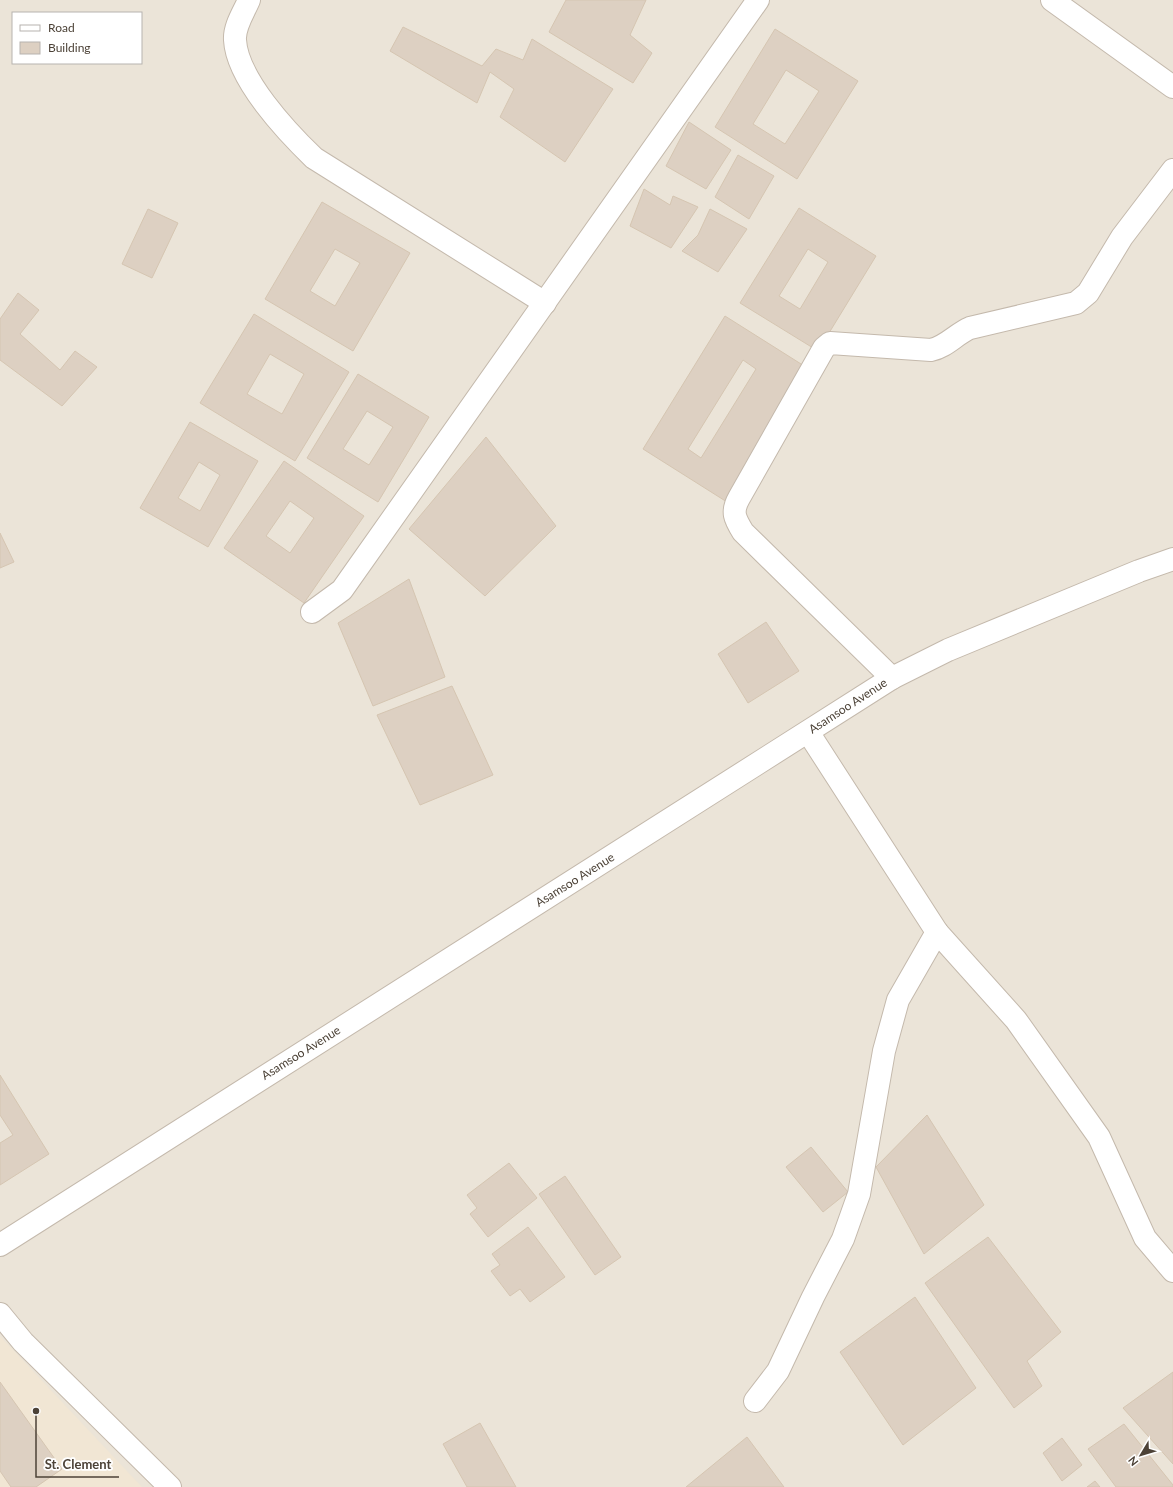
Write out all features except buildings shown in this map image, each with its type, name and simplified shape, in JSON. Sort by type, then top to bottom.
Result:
[{"type":"street","points":[[250,0],[237,27],[235,39],[237,52],[256,91],[294,140],[318,161],[545,303]]},
{"type":"street","points":[[312,612],[342,590],[758,0]]},
{"type":"street","points":[[1052,0],[1173,87]]},
{"type":"street","points":[[892,678],[743,532],[736,520],[734,508],[739,498],[824,348],[830,343],[931,350],[938,348],[970,328],[1076,303],[1088,293],[1122,237],[1173,170]]},
{"type":"street","name":"Asamsoo Avenue","points":[[0,1245],[892,678],[948,650],[1139,571],[1173,559]]},
{"type":"street","points":[[808,732],[938,932],[1016,1020],[1100,1137],[1145,1238],[1173,1271]]},
{"type":"street","points":[[755,1401],[778,1371],[813,1297],[843,1239],[859,1194],[884,1051],[898,1000],[938,932]]},
{"type":"street","points":[[0,1314],[23,1342],[170,1487]]},
{"type":"shaded area","points":[[0,0],[1173,0],[1173,1487],[0,1487]]},
{"type":"shaded area","points":[[0,1336],[142,1487],[0,1487]]},
{"type":"place","name":"St. Clement","points":[[36,1411]]}]
